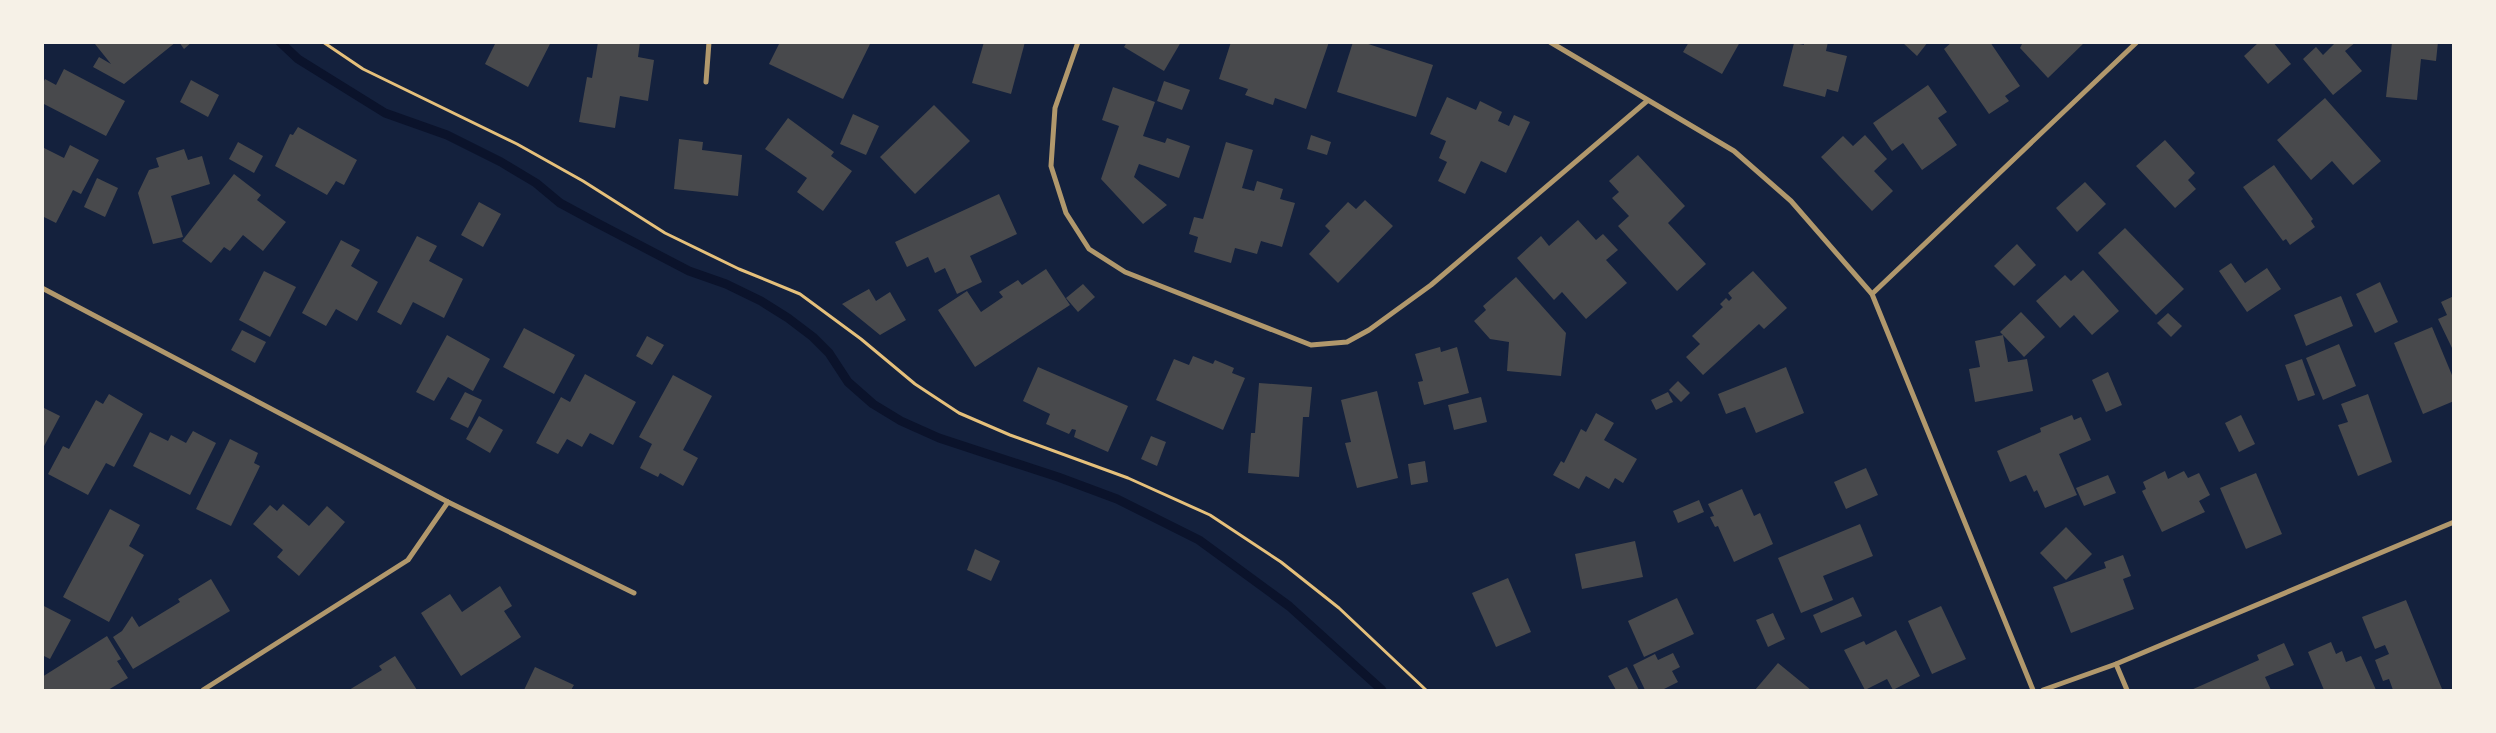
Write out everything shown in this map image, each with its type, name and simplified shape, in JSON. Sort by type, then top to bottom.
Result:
[{"type":"street","points":[[706,82],[709,42]]},
{"type":"street","points":[[1078,42],[1055,108],[1051,166],[1066,213],[1089,248],[1125,272],[1311,345],[1347,342],[1377,325],[1431,284],[1647,100]]},
{"type":"street","points":[[1550,42],[1734,151],[1791,201],[1872,294],[2034,690]]},
{"type":"street","points":[[1872,294],[2137,42]]},
{"type":"street","points":[[42,288],[448,502],[634,593]]},
{"type":"street","points":[[203,690],[408,560],[448,502]]},
{"type":"street","points":[[2043,690],[2116,664],[2454,522]]},
{"type":"street","points":[[2116,664],[2127,690]]},
{"type":"path","points":[[323,42],[363,69],[517,144],[583,181],[664,233],[739,269],[800,294],[861,339],[915,384],[959,413],[1010,435],[1128,478],[1210,515],[1281,562],[1339,608],[1426,690]]},
{"type":"building","points":[[97,42],[176,42],[124,84],[93,67],[99,57],[111,64],[95,44]]},
{"type":"building","points":[[179,42],[192,42],[184,49]]},
{"type":"building","points":[[496,42],[551,42],[528,87],[485,64]]},
{"type":"building","points":[[598,42],[640,42],[638,57],[654,60],[648,101],[620,96],[615,128],[579,122],[587,77],[592,78]]},
{"type":"building","points":[[780,42],[871,42],[843,99],[769,64]]},
{"type":"building","points":[[984,42],[1025,42],[1011,94],[972,83]]},
{"type":"building","points":[[1127,42],[1181,42],[1164,71],[1124,47]]},
{"type":"building","points":[[1231,42],[1282,42],[1288,44],[1288,42],[1329,42],[1306,109],[1275,98],[1273,105],[1245,95],[1248,89],[1219,79]]},
{"type":"building","points":[[1353,42],[1362,42],[1433,65],[1416,117],[1337,92]]},
{"type":"building","points":[[1689,42],[1740,42],[1722,74],[1683,52]]},
{"type":"building","points":[[1804,42],[1828,42],[1826,51],[1847,56],[1838,92],[1827,89],[1825,97],[1783,86],[1794,43],[1804,45]]},
{"type":"building","points":[[1902,42],[1928,42],[1917,56]]},
{"type":"building","points":[[1952,42],[1990,42],[2020,86],[2005,96],[2009,101],[1989,114],[1944,49]]},
{"type":"building","points":[[2023,42],[2085,42],[2048,78],[2020,48]]},
{"type":"building","points":[[2259,42],[2273,42],[2291,64],[2268,84],[2244,56]]},
{"type":"building","points":[[2336,42],[2356,42],[2345,51],[2362,71],[2333,95],[2303,59],[2316,47],[2323,55]]},
{"type":"building","points":[[2392,42],[2438,42],[2436,61],[2421,59],[2417,100],[2386,97]]},
{"type":"building","points":[[64,69],[125,101],[106,136],[42,103],[42,85],[45,79],[56,85]]},
{"type":"building","points":[[191,80],[219,95],[208,117],[180,102]]},
{"type":"building","points":[[1164,81],[1190,90],[1182,110],[1157,101]]},
{"type":"building","points":[[1928,85],[1947,112],[1938,118],[1957,145],[1922,170],[1903,143],[1892,151],[1873,123]]},
{"type":"building","points":[[1113,87],[1155,102],[1143,136],[1165,143],[1167,138],[1190,146],[1179,178],[1139,164],[1134,177],[1167,205],[1143,224],[1101,179],[1119,126],[1102,120]]},
{"type":"building","points":[[1447,97],[1476,110],[1480,101],[1502,112],[1498,121],[1509,126],[1514,115],[1530,122],[1506,173],[1481,161],[1465,194],[1438,181],[1447,162],[1439,158],[1446,141],[1430,134]]},
{"type":"building","points":[[2325,98],[2381,161],[2353,185],[2332,161],[2311,180],[2277,140]]},
{"type":"building","points":[[934,105],[970,141],[915,194],[880,157]]},
{"type":"building","points":[[853,114],[879,126],[866,155],[840,144]]},
{"type":"building","points":[[788,118],[834,152],[831,156],[852,171],[823,211],[797,192],[807,178],[765,149]]},
{"type":"building","points":[[298,127],[357,160],[344,185],[336,181],[327,195],[275,166],[290,134],[293,135]]},
{"type":"building","points":[[1311,135],[1331,142],[1327,155],[1307,149]]},
{"type":"building","points":[[1865,135],[1887,159],[1874,171],[1893,191],[1872,211],[1821,157],[1843,136],[1853,146]]},
{"type":"building","points":[[679,139],[703,142],[702,150],[742,155],[738,196],[674,189]]},
{"type":"building","points":[[2165,140],[2195,173],[2188,180],[2196,189],[2175,208],[2136,166]]},
{"type":"building","points":[[238,142],[263,156],[254,173],[229,159]]},
{"type":"building","points":[[1226,142],[1253,150],[1242,188],[1254,191],[1257,181],[1283,189],[1280,199],[1295,203],[1282,247],[1261,241],[1257,254],[1235,248],[1231,263],[1194,252],[1198,237],[1189,234],[1194,217],[1203,219]]},
{"type":"building","points":[[70,145],[99,160],[81,194],[73,190],[56,223],[42,216],[42,147],[64,158]]},
{"type":"building","points":[[184,149],[188,160],[202,156],[210,184],[171,196],[183,237],[153,244],[138,193],[149,170],[159,167],[156,158]]},
{"type":"building","points":[[1638,155],[1685,206],[1668,223],[1706,264],[1677,291],[1618,226],[1629,216],[1612,198],[1619,192],[1609,181]]},
{"type":"building","points":[[2274,165],[2313,219],[2311,221],[2315,227],[2290,245],[2286,239],[2283,241],[2243,187]]},
{"type":"building","points":[[234,174],[261,195],[257,200],[286,222],[263,251],[243,235],[230,251],[224,247],[211,263],[182,241]]},
{"type":"building","points":[[97,178],[118,188],[105,217],[84,207]]},
{"type":"building","points":[[2085,182],[2106,204],[2077,232],[2056,208]]},
{"type":"building","points":[[999,194],[1017,234],[970,256],[982,282],[957,294],[945,268],[935,273],[928,257],[907,267],[895,242]]},
{"type":"building","points":[[1365,200],[1393,226],[1338,283],[1309,254],[1330,231],[1325,226],[1348,202],[1356,209]]},
{"type":"building","points":[[479,202],[501,214],[483,247],[461,235]]},
{"type":"building","points":[[1578,220],[1596,240],[1603,234],[1618,250],[1606,260],[1627,283],[1586,319],[1562,292],[1554,300],[1517,258],[1541,236],[1549,246]]},
{"type":"building","points":[[2125,228],[2184,289],[2156,315],[2098,253]]},
{"type":"building","points":[[417,236],[437,246],[429,261],[463,279],[444,318],[413,302],[401,325],[377,312]]},
{"type":"building","points":[[341,240],[360,250],[351,266],[378,282],[357,321],[336,309],[326,326],[302,313]]},
{"type":"building","points":[[2017,244],[2036,265],[2014,286],[1994,266]]},
{"type":"building","points":[[2231,263],[2245,283],[2267,268],[2281,289],[2247,312],[2219,271]]},
{"type":"building","points":[[1046,269],[1070,305],[975,367],[938,310],[967,291],[981,312],[1003,297],[999,292],[1018,280],[1022,285]]},
{"type":"building","points":[[2083,270],[2119,311],[2092,335],[2074,315],[2060,328],[2036,301],[2065,275],[2071,281]]},
{"type":"building","points":[[264,271],[296,287],[270,337],[239,320]]},
{"type":"building","points":[[1753,271],[1787,308],[1764,329],[1759,324],[1703,375],[1686,357],[1700,344],[1692,336],[1723,307],[1720,304],[1726,298],[1729,301],[1732,298],[1728,293]]},
{"type":"building","points":[[1516,277],[1566,333],[1561,376],[1507,371],[1509,342],[1490,339],[1474,321],[1486,310],[1483,306]]},
{"type":"building","points":[[2380,282],[2398,322],[2375,333],[2356,294]]},
{"type":"building","points":[[1083,284],[1095,297],[1078,312],[1066,298]]},
{"type":"building","points":[[869,289],[876,301],[890,292],[906,320],[880,335],[842,304]]},
{"type":"building","points":[[2341,296],[2353,326],[2306,346],[2294,315]]},
{"type":"building","points":[[2454,296],[2454,348],[2452,348],[2438,319],[2447,315],[2441,302]]},
{"type":"building","points":[[2021,312],[2045,337],[2024,357],[2000,332]]},
{"type":"building","points":[[2168,313],[2182,326],[2171,337],[2157,323]]},
{"type":"building","points":[[2432,327],[2454,380],[2454,401],[2423,414],[2394,343]]},
{"type":"building","points":[[524,328],[575,355],[554,394],[503,367]]},
{"type":"building","points":[[242,330],[266,342],[255,363],[231,350]]},
{"type":"building","points":[[447,335],[490,359],[473,391],[448,377],[434,401],[416,392]]},
{"type":"building","points":[[2003,335],[2008,362],[2027,359],[2033,391],[1975,402],[1969,369],[1980,367],[1975,341]]},
{"type":"building","points":[[647,336],[664,345],[652,365],[636,356]]},
{"type":"building","points":[[2339,344],[2356,386],[2323,400],[2306,358]]},
{"type":"building","points":[[1440,347],[1441,352],[1457,347],[1469,393],[1424,405],[1418,382],[1423,381],[1415,354]]},
{"type":"building","points":[[1193,356],[1213,364],[1215,360],[1234,368],[1232,373],[1245,378],[1223,430],[1156,400],[1174,359],[1189,365]]},
{"type":"building","points":[[2302,359],[2315,395],[2298,401],[2285,365]]},
{"type":"building","points":[[1038,367],[1128,406],[1108,452],[1074,437],[1076,430],[1072,429],[1069,434],[1046,424],[1050,414],[1023,401]]},
{"type":"building","points":[[1786,367],[1804,413],[1756,433],[1745,407],[1726,414],[1718,394]]},
{"type":"building","points":[[2108,372],[2122,405],[2106,412],[2092,380]]},
{"type":"building","points":[[585,374],[636,402],[613,445],[590,433],[582,447],[567,439],[558,454],[536,443],[561,397],[570,402]]},
{"type":"building","points":[[673,375],[712,396],[683,450],[698,458],[683,486],[660,473],[658,477],[640,468],[652,444],[639,437]]},
{"type":"building","points":[[1678,381],[1690,393],[1681,402],[1669,390]]},
{"type":"building","points":[[1259,383],[1312,387],[1309,417],[1303,417],[1299,477],[1248,473],[1251,433],[1255,433]]},
{"type":"building","points":[[1377,391],[1398,478],[1357,488],[1345,443],[1351,442],[1341,400]]},
{"type":"building","points":[[465,392],[482,400],[468,428],[450,419]]},
{"type":"building","points":[[1668,392],[1673,402],[1656,410],[1651,400]]},
{"type":"building","points":[[109,394],[143,414],[114,467],[106,463],[88,495],[48,474],[63,446],[69,449],[96,400],[103,404]]},
{"type":"building","points":[[2368,394],[2392,462],[2358,476],[2338,425],[2348,422],[2341,404]]},
{"type":"building","points":[[1481,397],[1487,422],[1454,430],[1448,405]]},
{"type":"building","points":[[42,407],[60,416],[42,450]]},
{"type":"building","points":[[1596,413],[1614,423],[1604,440],[1637,459],[1623,483],[1615,478],[1609,489],[1586,476],[1579,489],[1553,475],[1561,461],[1564,463],[1581,429],[1586,432]]},
{"type":"building","points":[[2072,415],[2074,420],[2081,417],[2091,440],[2059,454],[2077,495],[2045,508],[2037,490],[2034,492],[2026,475],[2010,482],[1997,451],[2041,432],[2040,428]]},
{"type":"building","points":[[2241,415],[2255,444],[2239,452],[2225,423]]},
{"type":"building","points":[[479,416],[503,430],[490,453],[466,439]]},
{"type":"building","points":[[193,431],[216,443],[190,495],[133,466],[150,432],[168,441],[171,435],[186,443]]},
{"type":"building","points":[[1151,436],[1166,442],[1157,466],[1141,459]]},
{"type":"building","points":[[230,439],[258,453],[254,463],[260,466],[231,526],[196,509]]},
{"type":"building","points":[[1425,461],[1428,482],[1411,485],[1408,464]]},
{"type":"building","points":[[1866,468],[1878,495],[1846,509],[1834,482]]},
{"type":"building","points":[[2165,471],[2168,479],[2184,471],[2188,478],[2199,473],[2210,495],[2199,501],[2205,512],[2162,532],[2142,491],[2146,489],[2143,482]]},
{"type":"building","points":[[2256,473],[2282,534],[2246,549],[2220,488]]},
{"type":"building","points":[[2108,475],[2116,493],[2084,506],[2076,488]]},
{"type":"building","points":[[1742,489],[1754,516],[1760,513],[1773,544],[1734,562],[1718,526],[1715,527],[1710,517],[1714,516],[1708,504]]},
{"type":"building","points":[[1699,500],[1704,512],[1678,523],[1673,511]]},
{"type":"building","points":[[283,504],[309,526],[327,506],[345,522],[299,576],[277,557],[283,550],[253,524],[270,505],[277,511]]},
{"type":"building","points":[[110,509],[140,525],[129,546],[144,555],[109,622],[63,597]]},
{"type":"building","points":[[1860,524],[1873,556],[1823,576],[1833,600],[1801,613],[1778,558]]},
{"type":"building","points":[[2066,527],[2092,554],[2066,580],[2040,553]]},
{"type":"building","points":[[1635,541],[1643,577],[1582,589],[1575,554]]},
{"type":"building","points":[[975,549],[1000,561],[991,581],[967,570]]},
{"type":"building","points":[[2123,555],[2131,576],[2123,579],[2134,609],[2071,633],[2053,587],[2106,568],[2104,562]]},
{"type":"building","points":[[1508,578],[1531,632],[1496,647],[1472,593]]},
{"type":"building","points":[[211,579],[230,611],[133,669],[113,637],[122,631],[132,616],[139,627],[180,602],[178,599]]},
{"type":"building","points":[[500,586],[512,606],[504,611],[521,637],[461,676],[421,613],[450,594],[462,612]]},
{"type":"building","points":[[1853,597],[1862,616],[1821,633],[1813,615]]},
{"type":"building","points":[[1677,598],[1694,634],[1644,657],[1628,621]]},
{"type":"building","points":[[2406,600],[2442,689],[2393,690],[2389,679],[2383,681],[2375,660],[2389,654],[2385,645],[2375,649],[2362,617]]},
{"type":"building","points":[[42,605],[71,620],[50,659],[42,655]]},
{"type":"building","points":[[1941,606],[1966,659],[1932,674],[1908,621]]},
{"type":"building","points":[[1773,613],[1785,639],[1768,647],[1756,620]]},
{"type":"building","points":[[1896,630],[1920,676],[1893,690],[1887,679],[1865,690],[1844,650],[1864,641],[1866,645]]},
{"type":"building","points":[[107,636],[121,659],[117,661],[128,678],[108,690],[42,690],[42,677]]},
{"type":"building","points":[[2331,642],[2336,654],[2342,651],[2346,662],[2361,656],[2376,690],[2324,690],[2308,652]]},
{"type":"building","points":[[2284,643],[2294,665],[2265,677],[2271,690],[2191,690],[2259,660],[2257,655]]},
{"type":"building","points":[[1673,653],[1680,667],[1672,671],[1678,682],[1664,690],[1645,690],[1633,665],[1655,654],[1658,660]]},
{"type":"building","points":[[395,656],[417,690],[349,690],[382,670],[379,666]]},
{"type":"building","points":[[1778,663],[1811,690],[1755,690]]},
{"type":"building","points":[[535,667],[574,685],[571,690],[524,690]]},
{"type":"building","points":[[1627,667],[1639,690],[1616,690],[1608,676]]},
{"type":"waterway","points":[[280,42],[298,59],[385,113],[447,135],[501,162],[536,183],[560,203],[597,223],[689,271],[726,284],[761,301],[813,337],[829,353],[848,382],[873,404],[901,421],[939,438],[1058,477],[1117,499],[1199,540],[1289,606],[1382,690]]}]
